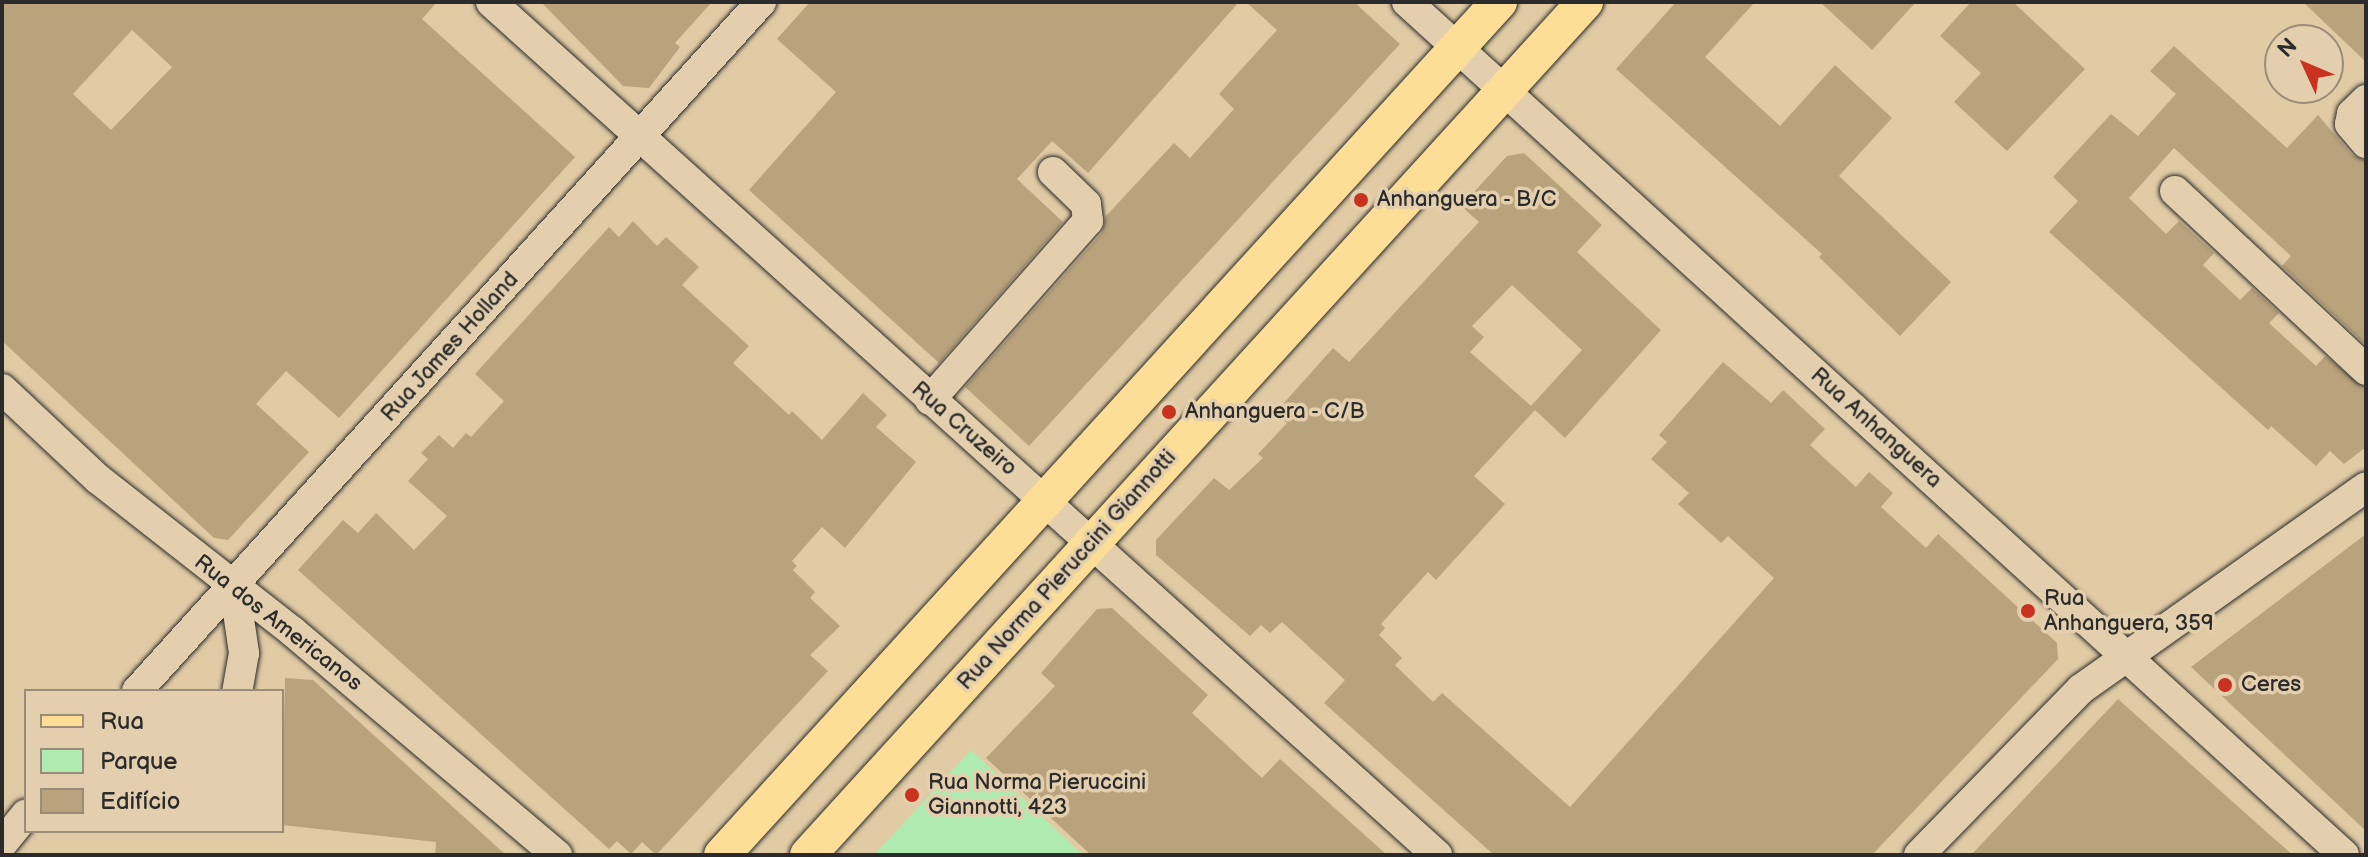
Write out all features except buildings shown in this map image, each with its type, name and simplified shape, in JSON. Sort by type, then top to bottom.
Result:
[{"type":"main road","points":[[722,855],[1499,2]]},
{"type":"main road","name":"Rua Norma Pieruccini Giannotti","points":[[808,855],[1585,2]]},
{"type":"street","name":"Rua Cruzeiro","points":[[491,2],[639,139],[1093,542],[1437,855]]},
{"type":"street","name":"Rua James Holland","points":[[139,689],[761,2]]},
{"type":"street","name":"Rua Anhanguera","points":[[1407,2],[2344,855]]},
{"type":"street","points":[[2366,100],[2352,114],[2350,124],[2366,143]]},
{"type":"street","points":[[930,400],[1088,221],[1086,204],[1053,172]]},
{"type":"street","points":[[2175,191],[2366,370]]},
{"type":"street","name":"Rua dos Americanos","points":[[2,389],[98,479],[234,585],[557,855]]},
{"type":"street","points":[[1919,855],[2050,719],[2127,656],[2366,487]]},
{"type":"street","points":[[234,585],[244,653],[237,689]]},
{"type":"street","points":[[2,844],[24,816]]},
{"type":"green space","points":[[971,750],[1083,855],[874,855]]},
{"type":"place","name":"Anhanguera - B/C","points":[[1361,200]]},
{"type":"place","name":"Anhanguera - C/B","points":[[1169,412]]},
{"type":"place","name":"Rua Anhanguera, 359","points":[[2028,611]]},
{"type":"place","name":"Ceres","points":[[2225,685]]},
{"type":"place","name":"Rua Norma Pieruccini Giannotti, 423","points":[[912,795]]}]
